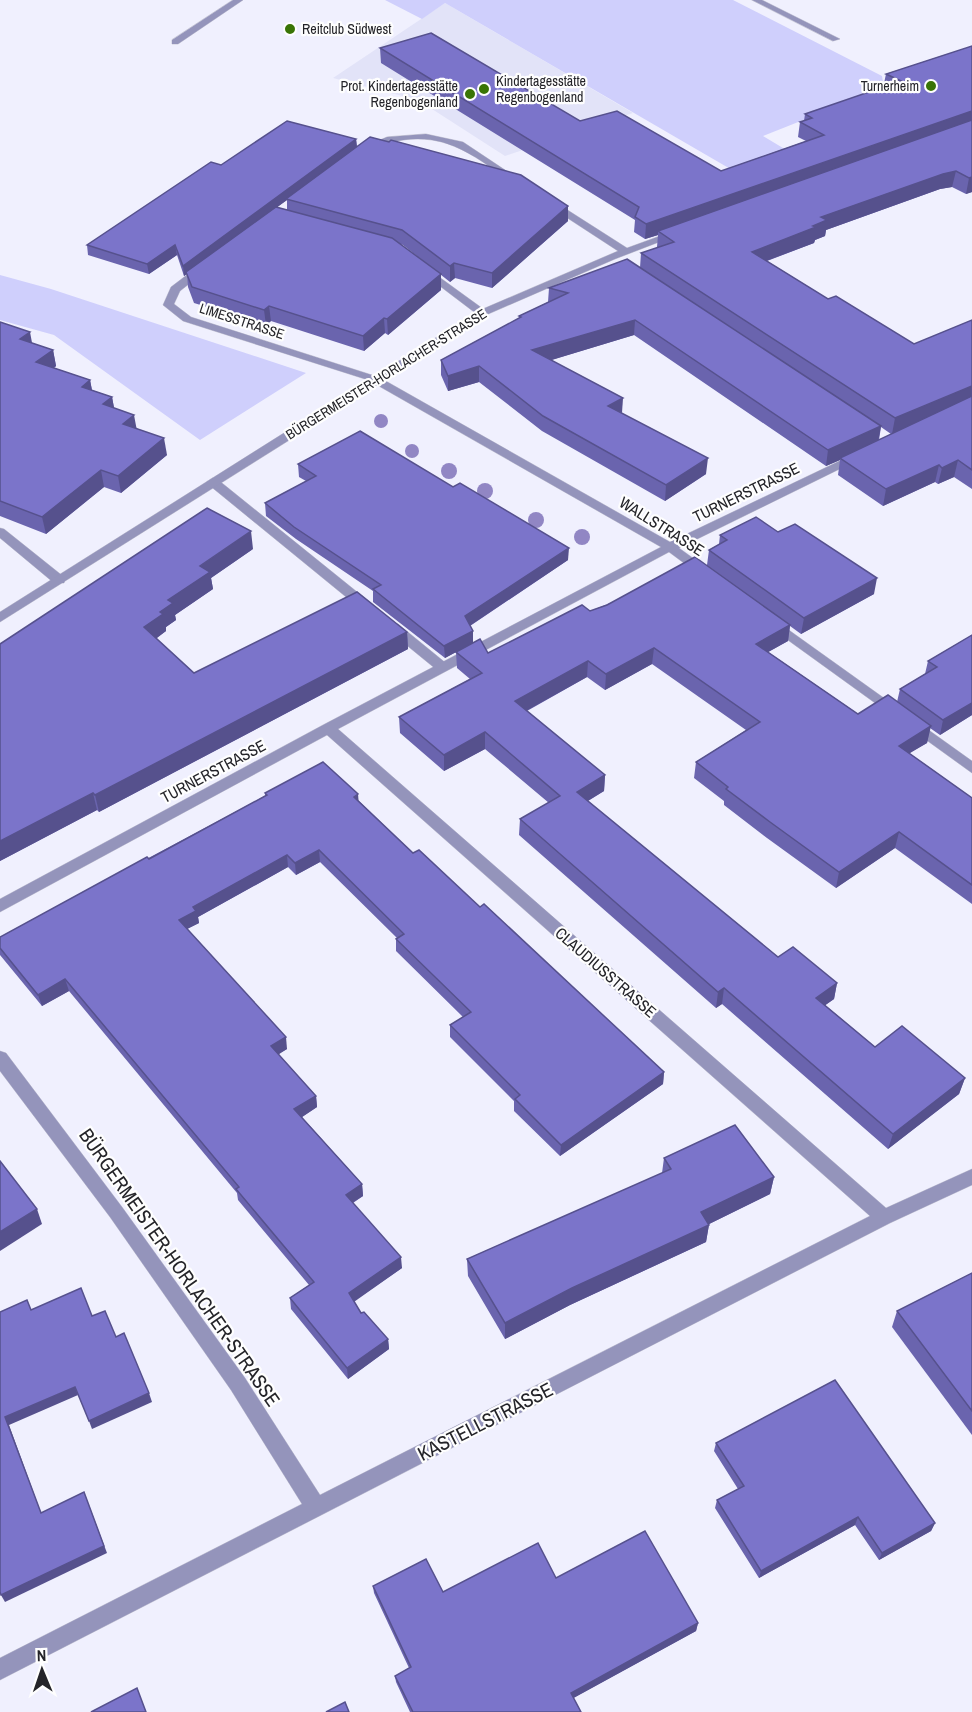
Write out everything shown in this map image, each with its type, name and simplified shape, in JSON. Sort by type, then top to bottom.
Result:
[{"type":"street","points":[[175,42],[239,0]]},
{"type":"street","points":[[756,0],[836,39]]},
{"type":"street","points":[[359,153],[368,147],[393,138],[424,137],[459,143],[527,188]]},
{"type":"street","points":[[547,201],[625,252]]},
{"type":"street","name":"BÜRGERMEISTER-HORLACHER-STRASSE","points":[[0,618],[482,313],[616,260],[625,252],[689,230]]},
{"type":"street","name":"LIMESSTRASSE","points":[[210,262],[175,289],[168,305],[187,319],[375,379]]},
{"type":"street","points":[[417,263],[482,313]]},
{"type":"street","name":"WALLSTRASSE","points":[[375,379],[670,547],[717,582]]},
{"type":"street","name":"TURNERSTRASSE","points":[[0,906],[328,728],[670,547],[869,452]]},
{"type":"street","points":[[213,482],[442,667]]},
{"type":"street","points":[[0,532],[59,579]]},
{"type":"street","points":[[764,616],[972,767]]},
{"type":"street","name":"CLAUDIUSSTRASSE","points":[[328,728],[884,1217]]},
{"type":"street","name":"BÜRGERMEISTER-HORLACHER-STRASSE","points":[[0,1058],[116,1212],[232,1374],[316,1507]]},
{"type":"street","name":"KASTELLSTRASSE","points":[[0,1669],[884,1217],[972,1177]]},
{"type":"shaded area","points":[[385,0],[733,0],[882,76],[884,88],[763,136],[793,154],[739,174],[445,3],[422,19]]},
{"type":"shaded area","name":"Kindertagesstätte Regenbogenland","points":[[445,3],[633,113],[505,156],[418,100],[333,78]]},
{"type":"shaded area","points":[[0,275],[51,289],[306,373],[200,440],[54,335],[0,320]]},
{"type":"building","points":[[431,33],[580,121],[617,111],[721,171],[824,135],[800,122],[812,118],[805,114],[901,81],[886,74],[972,46],[972,111],[646,224],[635,217],[639,207],[380,48]]},
{"type":"building","points":[[972,120],[972,177],[969,178],[956,171],[943,174],[821,217],[827,220],[813,226],[816,227],[752,252],[828,299],[836,296],[914,344],[972,320],[972,386],[895,418],[641,253],[674,242],[658,231]]},
{"type":"building","points":[[287,121],[356,139],[183,266],[175,245],[147,264],[87,245],[211,162],[221,165]]},
{"type":"building","points":[[370,137],[389,142],[391,140],[521,175],[568,206],[492,273],[454,263],[450,266],[402,230],[286,199]]},
{"type":"building","points":[[276,207],[392,238],[441,274],[363,336],[269,306],[264,310],[192,287],[186,272]]},
{"type":"building","points":[[627,259],[881,426],[828,450],[635,320],[532,350],[623,398],[608,406],[708,458],[666,485],[543,416],[479,366],[448,376],[441,360],[521,317],[519,316],[568,293],[549,288]]},
{"type":"building","points":[[0,322],[30,332],[20,339],[53,350],[36,362],[90,380],[82,387],[112,397],[103,404],[134,415],[123,424],[164,438],[118,476],[101,470],[42,517],[0,501]]},
{"type":"building","points":[[972,396],[972,470],[958,460],[942,468],[939,465],[886,489],[840,458]]},
{"type":"building","points":[[360,431],[453,487],[460,483],[569,548],[465,616],[473,631],[444,646],[373,589],[381,585],[294,527],[265,503],[316,476],[298,464]]},
{"type":"building","points":[[207,508],[251,531],[200,566],[210,572],[168,600],[173,603],[160,612],[163,614],[144,627],[194,673],[357,592],[407,632],[95,795],[93,793],[0,841],[0,644]]},
{"type":"building","points":[[756,517],[778,532],[795,524],[877,578],[804,618],[709,550],[727,540],[720,535]]},
{"type":"building","points":[[695,557],[790,625],[756,644],[858,714],[888,695],[931,726],[899,746],[972,798],[972,885],[899,832],[839,872],[770,822],[726,789],[728,787],[696,762],[760,722],[654,648],[606,674],[588,661],[515,701],[605,775],[577,792],[778,957],[793,947],[837,983],[816,998],[875,1047],[902,1026],[965,1078],[893,1134],[724,988],[718,992],[520,819],[560,796],[485,732],[444,755],[399,717],[482,673],[456,652],[480,639],[488,653],[582,605],[590,611],[607,605]]},
{"type":"building","points":[[972,635],[972,703],[943,720],[900,689],[937,667],[928,661]]},
{"type":"building","points":[[323,762],[358,794],[354,797],[413,853],[419,850],[480,907],[484,904],[664,1072],[561,1145],[515,1099],[520,1095],[450,1025],[471,1012],[396,939],[404,934],[319,850],[295,863],[287,855],[193,907],[196,911],[179,920],[286,1037],[271,1046],[316,1096],[294,1109],[362,1184],[346,1195],[401,1257],[349,1293],[361,1313],[364,1312],[388,1339],[347,1368],[290,1298],[314,1282],[236,1189],[239,1187],[65,979],[38,995],[0,948],[0,937],[147,857],[149,859]]},
{"type":"building","points":[[735,1125],[774,1177],[701,1212],[709,1225],[572,1288],[505,1323],[467,1259],[671,1169],[664,1158]]},
{"type":"building","points":[[0,1161],[37,1209],[0,1232]]},
{"type":"building","points":[[972,1273],[972,1411],[897,1311]]},
{"type":"building","points":[[81,1288],[92,1316],[105,1311],[116,1337],[124,1333],[149,1393],[89,1421],[75,1387],[5,1417],[41,1513],[84,1492],[104,1546],[1,1595],[0,1312],[27,1300],[31,1310]]},
{"type":"building","points":[[835,1380],[935,1523],[882,1553],[858,1517],[761,1571],[717,1500],[744,1486],[716,1443]]},
{"type":"building","points":[[645,1531],[698,1623],[571,1693],[581,1712],[413,1712],[395,1676],[411,1667],[373,1586],[426,1559],[443,1592],[538,1543],[556,1578]]},
{"type":"building","points":[[137,1688],[146,1712],[91,1712]]},
{"type":"building","points":[[345,1702],[349,1712],[326,1712]]},
{"type":"place","name":"Reitclub Südwest","points":[[290,29]]},
{"type":"place","name":"Turnerheim","points":[[931,86]]},
{"type":"place","name":"Kindertagesstätte Regenbogenland","points":[[484,89]]},
{"type":"place","name":"Prot. Kindertagesstätte Regenbogenland","points":[[470,94]]}]
